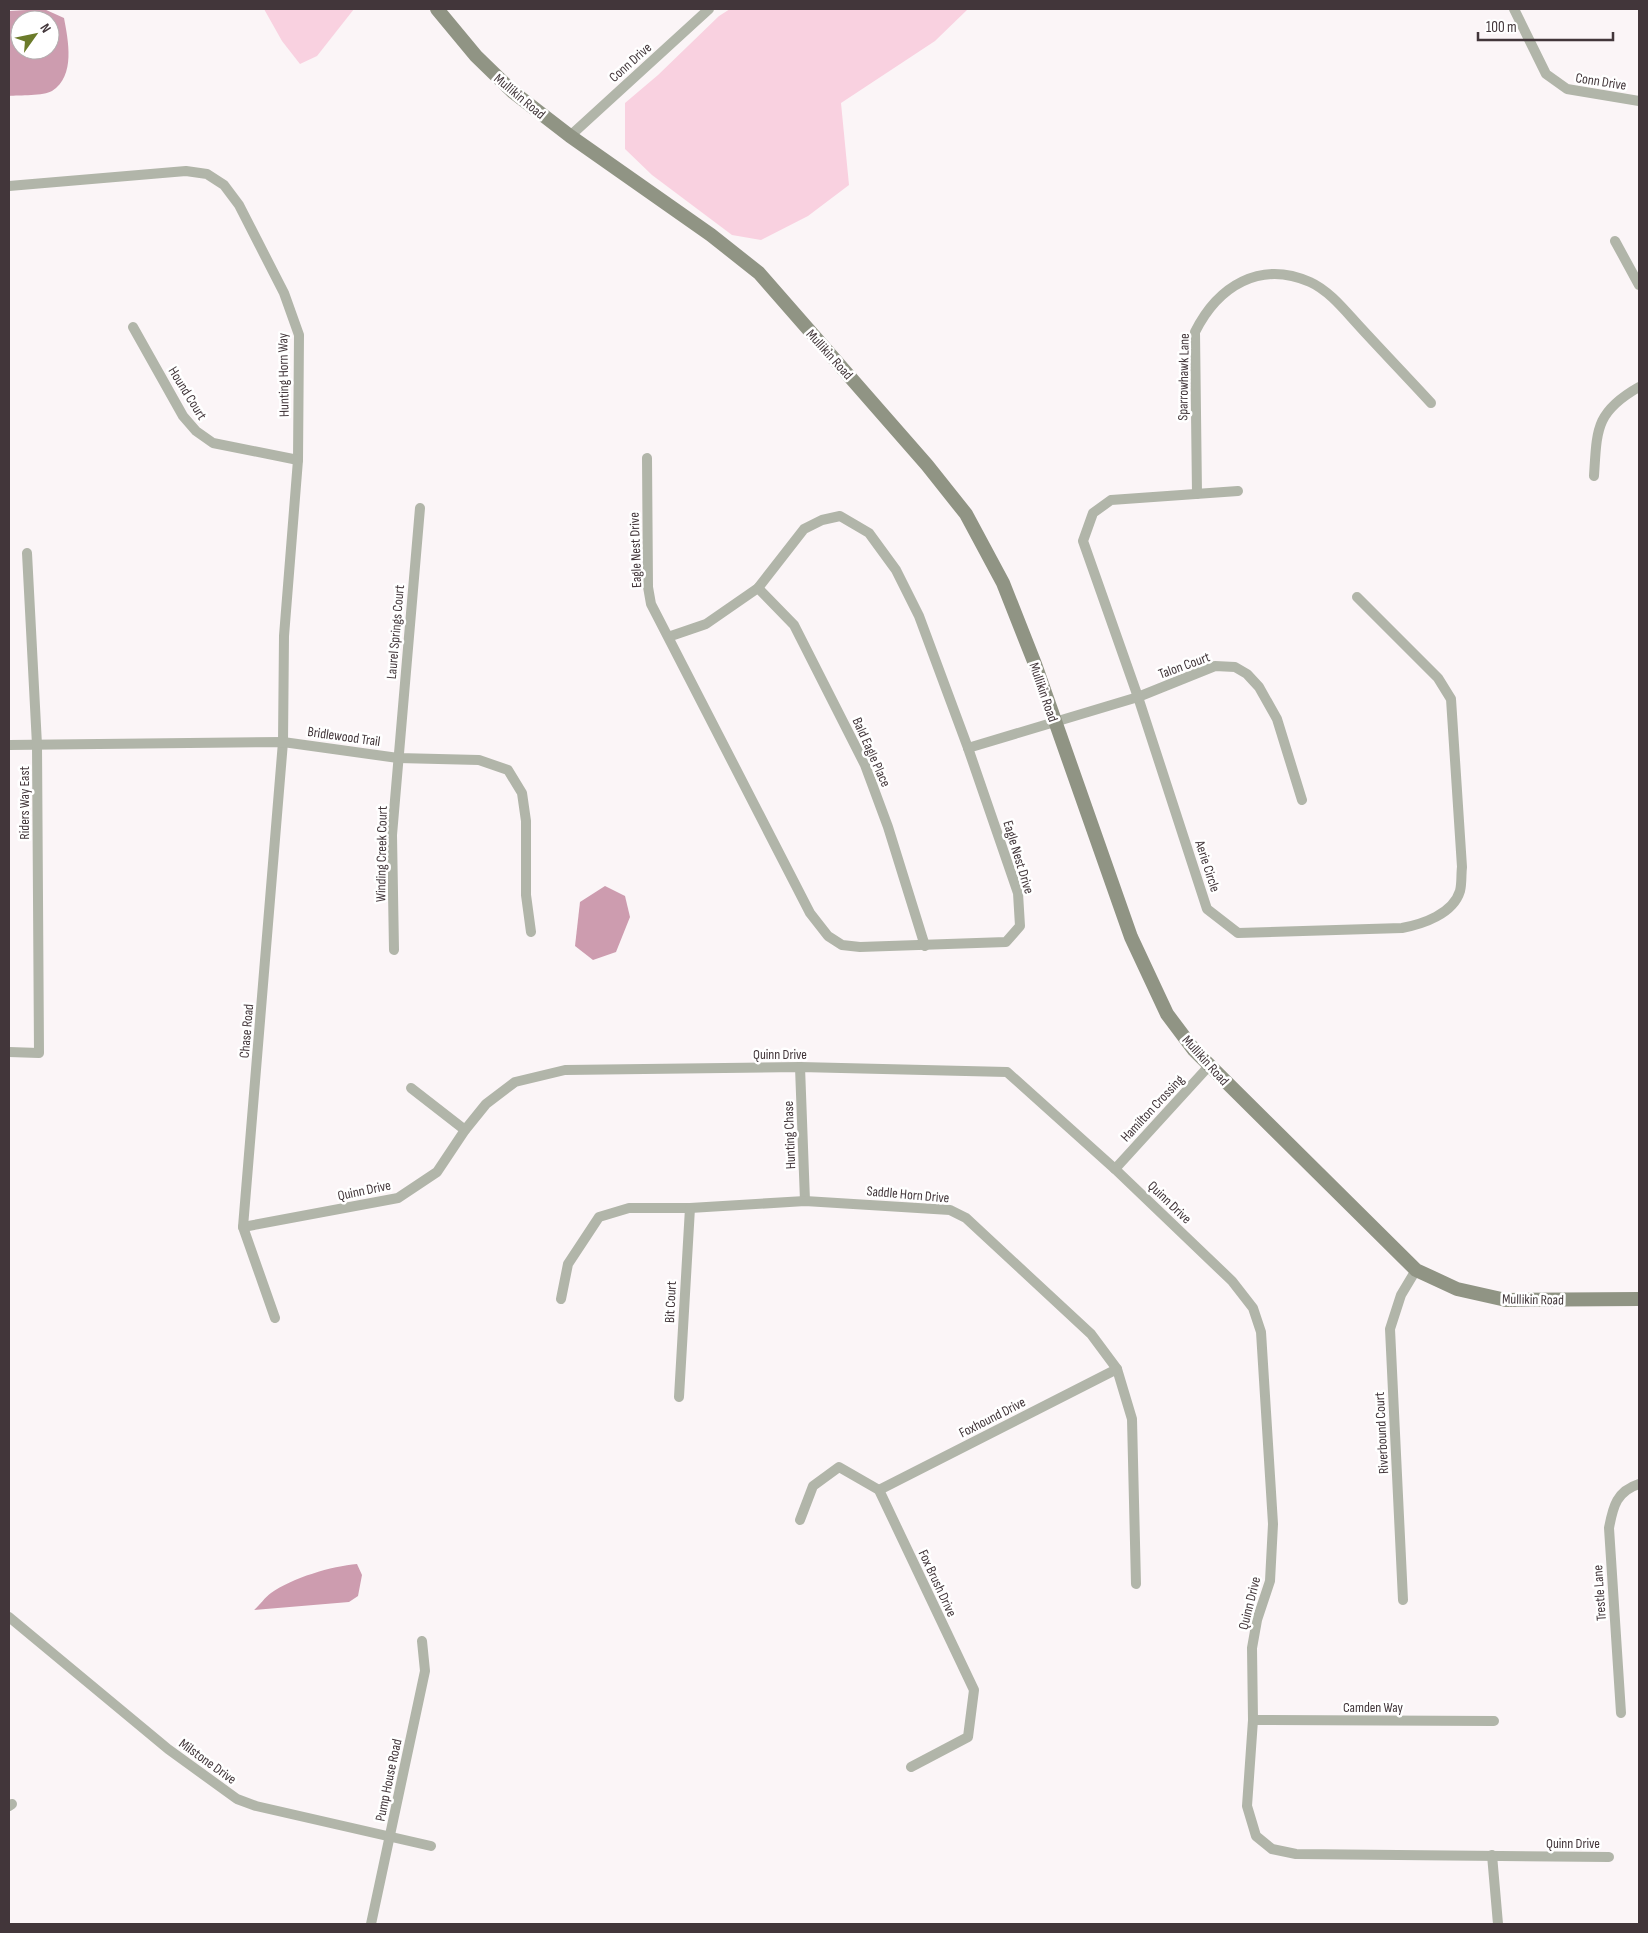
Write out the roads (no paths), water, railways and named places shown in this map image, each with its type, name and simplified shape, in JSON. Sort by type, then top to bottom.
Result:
[{"type":"street","name":"Mullikin Road","points":[[437,9],[476,56],[506,86],[570,136],[711,235],[759,273],[927,465],[966,514],[995,568],[1035,664],[1054,723],[1131,937],[1167,1014],[1209,1066],[1416,1270],[1457,1289],[1506,1300],[1639,1298]]},
{"type":"street","name":"Conn Drive","points":[[570,136],[709,9]]},
{"type":"street","name":"Conn Drive","points":[[1514,9],[1546,74],[1567,89],[1639,101]]},
{"type":"street","name":"Hunting Horn Way","points":[[9,186],[186,171],[207,174],[224,185],[239,205],[284,293],[299,335],[298,460],[284,636],[283,742]]},
{"type":"street","points":[[1615,241],[1639,285]]},
{"type":"street","name":"Sparrowhawk Lane","points":[[1197,494],[1196,332],[1205,313],[1235,284],[1257,276],[1284,274],[1311,282],[1333,298],[1431,403]]},
{"type":"street","name":"Hound Court","points":[[133,327],[183,416],[196,431],[214,443],[298,460]]},
{"type":"street","points":[[1594,476],[1597,433],[1607,413],[1619,399],[1639,387]]},
{"type":"street","name":"Eagle Nest Drive","points":[[647,458],[648,587],[651,604],[668,637],[738,770],[792,880],[810,913],[828,936],[842,945],[925,946],[1006,942],[1020,926],[1018,894],[968,748],[919,616],[896,570],[869,533],[840,516],[822,520],[804,529],[758,588],[706,624],[668,637]]},
{"type":"street","name":"Aerie Circle","points":[[1238,491],[1111,500],[1093,513],[1083,541],[1138,697],[1207,908],[1238,933],[1402,928],[1427,923],[1446,910],[1460,892],[1462,867],[1451,698],[1438,678],[1356,597]]},
{"type":"street","name":"Laurel Springs Court","points":[[398,758],[420,508]]},
{"type":"street","name":"Riders Way East","points":[[9,1052],[39,1052],[37,745],[27,553]]},
{"type":"street","name":"Bald Eagle Place","points":[[758,588],[794,625],[864,765],[888,827],[925,946]]},
{"type":"street","name":"Talon Court","points":[[968,748],[1138,697],[1215,666],[1235,667],[1247,674],[1259,686],[1277,719],[1302,800]]},
{"type":"street","name":"Bridlewood Trail","points":[[9,745],[283,742],[398,758],[480,760],[508,770],[522,793],[526,821],[526,895],[531,932]]},
{"type":"street","name":"Chase Road","points":[[275,1318],[243,1227],[283,742]]},
{"type":"street","name":"Winding Creek Court","points":[[394,950],[392,835],[398,758]]},
{"type":"street","name":"Hamilton Crossing","points":[[1114,1168],[1209,1066]]},
{"type":"street","name":"Quinn Drive","points":[[243,1227],[398,1198],[437,1172],[465,1130],[486,1104],[515,1082],[565,1070],[800,1067],[1007,1072],[1114,1168],[1232,1281],[1253,1308],[1261,1332],[1273,1524],[1270,1580],[1257,1620],[1252,1648],[1253,1720],[1247,1806],[1256,1836],[1272,1850],[1296,1854],[1609,1857]]},
{"type":"street","name":"Hunting Chase","points":[[800,1067],[805,1201]]},
{"type":"street","points":[[411,1088],[465,1130]]},
{"type":"street","name":"Saddle Horn Drive","points":[[561,1299],[568,1264],[600,1216],[629,1208],[690,1208],[805,1201],[950,1210],[966,1218],[1091,1334],[1117,1369],[1132,1419],[1136,1584]]},
{"type":"street","name":"Bit Court","points":[[678,1397],[690,1208]]},
{"type":"street","name":"Riverbound Court","points":[[1403,1600],[1390,1328],[1401,1295],[1416,1270]]},
{"type":"street","name":"Foxhound Drive","points":[[879,1490],[1117,1369]]},
{"type":"street","points":[[800,1520],[813,1486],[839,1468],[879,1490]]},
{"type":"street","name":"Trestle Lane","points":[[1621,1713],[1609,1528],[1614,1505],[1628,1488],[1639,1484]]},
{"type":"street","name":"Fox Brush Drive","points":[[879,1490],[974,1690],[968,1737],[910,1767]]},
{"type":"street","name":"Milstone Drive","points":[[9,1617],[168,1749],[237,1799],[256,1806],[430,1846]]},
{"type":"street","name":"Pump House Road","points":[[371,1924],[425,1671],[422,1641]]},
{"type":"street","name":"Camden Way","points":[[1253,1720],[1494,1721]]},
{"type":"street","points":[[1492,1855],[1498,1924]]}]
